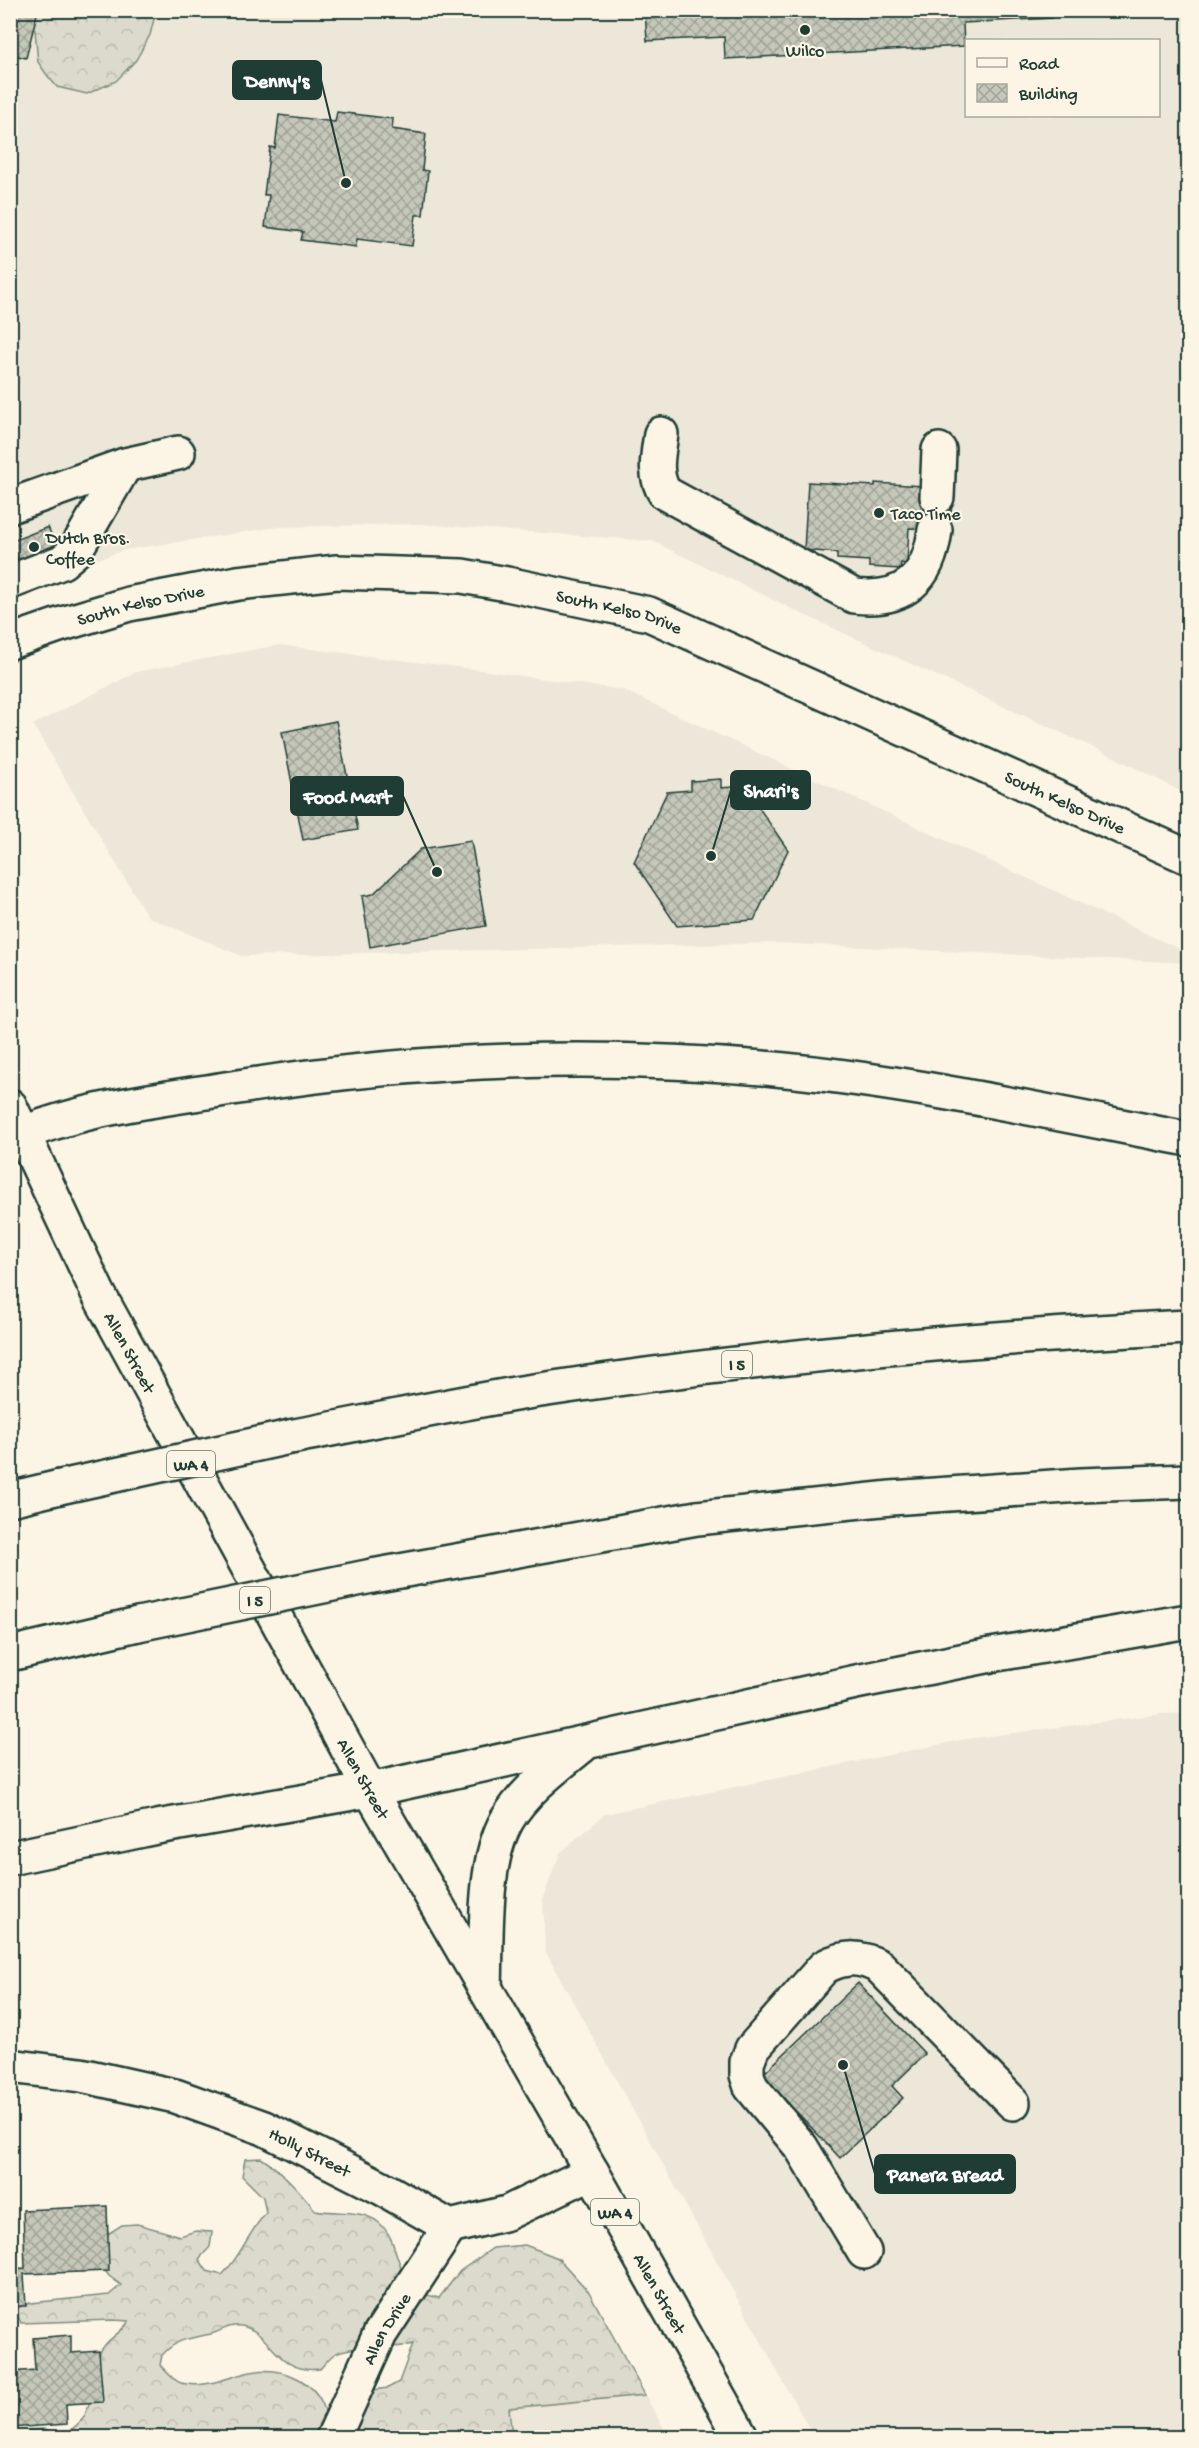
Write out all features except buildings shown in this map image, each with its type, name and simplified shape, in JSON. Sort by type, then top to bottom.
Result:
[{"type":"main road","points":[[661,434],[657,475],[665,493],[854,596],[875,598],[896,593],[913,582],[927,565],[935,530]]},
{"type":"main road","points":[[938,497],[939,450]]},
{"type":"main road","points":[[10,506],[125,465],[178,453]]},
{"type":"main road","points":[[10,582],[62,562],[75,551],[125,465]]},
{"type":"main road","name":"South Kelso Drive","points":[[10,642],[129,604],[249,582],[337,572],[462,576],[507,584],[649,614],[1188,857]]},
{"type":"main road","points":[[14,1126],[337,1072],[455,1063],[598,1060],[698,1063],[828,1076],[1008,1105],[1188,1138]]},
{"type":"main road","name":"Allen Street","points":[[14,1126],[98,1293],[370,1790],[592,2172],[742,2438]]},
{"type":"main road","name":"I 5","points":[[10,1498],[290,1437],[526,1392],[718,1366],[923,1344],[1188,1327]]},
{"type":"main road","name":"I 5","points":[[10,1654],[138,1624],[372,1576],[697,1518],[903,1497],[1081,1485],[1188,1481]]},
{"type":"main road","points":[[10,1858],[157,1827],[370,1790],[856,1682],[991,1655],[1188,1621]]},
{"type":"main road","points":[[485,1988],[489,1886],[492,1858],[498,1837],[524,1797],[545,1776],[588,1741]]},
{"type":"main road","points":[[864,2252],[801,2147],[751,2087],[747,2075],[747,2062],[752,2049],[824,1967],[837,1960],[852,1958],[867,1960],[880,1967],[1013,2103]]},
{"type":"main road","name":"Holly Street","points":[[10,2066],[81,2074],[175,2096],[264,2128],[382,2188],[450,2227]]},
{"type":"main road","points":[[450,2227],[507,2213],[592,2172]]},
{"type":"main road","name":"Allen Drive","points":[[333,2438],[380,2334],[450,2227]]},
{"type":"shaded area","points":[[11,11],[1188,11],[1188,795],[1116,758],[796,611],[652,541],[421,524],[278,527],[124,550],[11,591]]},
{"type":"shaded area","points":[[279,645],[623,690],[1188,953],[1188,963],[776,943],[242,956],[148,917],[33,725],[136,672]]},
{"type":"shaded area","points":[[1188,1713],[1188,2437],[814,2437],[545,1951],[543,1898],[560,1853],[605,1814],[966,1739],[1162,1714]]},
{"type":"shaded area","points":[[645,2395],[669,2437],[383,2438],[386,2419]]},
{"type":"green space","points":[[15,11],[156,11],[150,35],[136,60],[116,81],[87,94],[57,87],[38,62],[35,30],[21,22]]},
{"type":"green space","points":[[261,2158],[269,2163],[303,2195],[315,2210],[364,2215],[378,2222],[392,2241],[405,2276],[423,2293],[439,2298],[460,2271],[493,2248],[525,2245],[558,2258],[589,2292],[645,2395],[509,2408],[512,2437],[340,2437],[366,2391],[388,2388],[399,2382],[413,2344],[340,2351],[320,2369],[305,2369],[284,2359],[252,2330],[238,2326],[179,2342],[162,2355],[160,2365],[178,2382],[196,2385],[266,2370],[282,2372],[299,2379],[319,2396],[330,2437],[58,2437],[81,2421],[90,2402],[99,2355],[105,2345],[129,2321],[21,2323],[15,2309],[30,2303],[109,2295],[121,2285],[109,2276],[100,2264],[102,2246],[109,2233],[122,2225],[137,2224],[180,2236],[196,2231],[212,2232],[210,2247],[199,2259],[207,2271],[222,2275],[266,2213],[263,2197],[242,2176],[245,2159]]},
{"type":"green space","points":[[46,2429],[58,2437],[25,2437],[30,2430]]},
{"type":"place","name":"Wilco","points":[[805,30]]},
{"type":"place","name":"Denny's","points":[[346,183]]},
{"type":"place","name":"Taco Time","points":[[879,513]]},
{"type":"place","name":"Dutch Bros. Coffee","points":[[34,547]]},
{"type":"place","name":"Shari's","points":[[711,856]]},
{"type":"place","name":"Food Mart","points":[[437,872]]},
{"type":"place","name":"Panera Bread","points":[[843,2065]]}]
